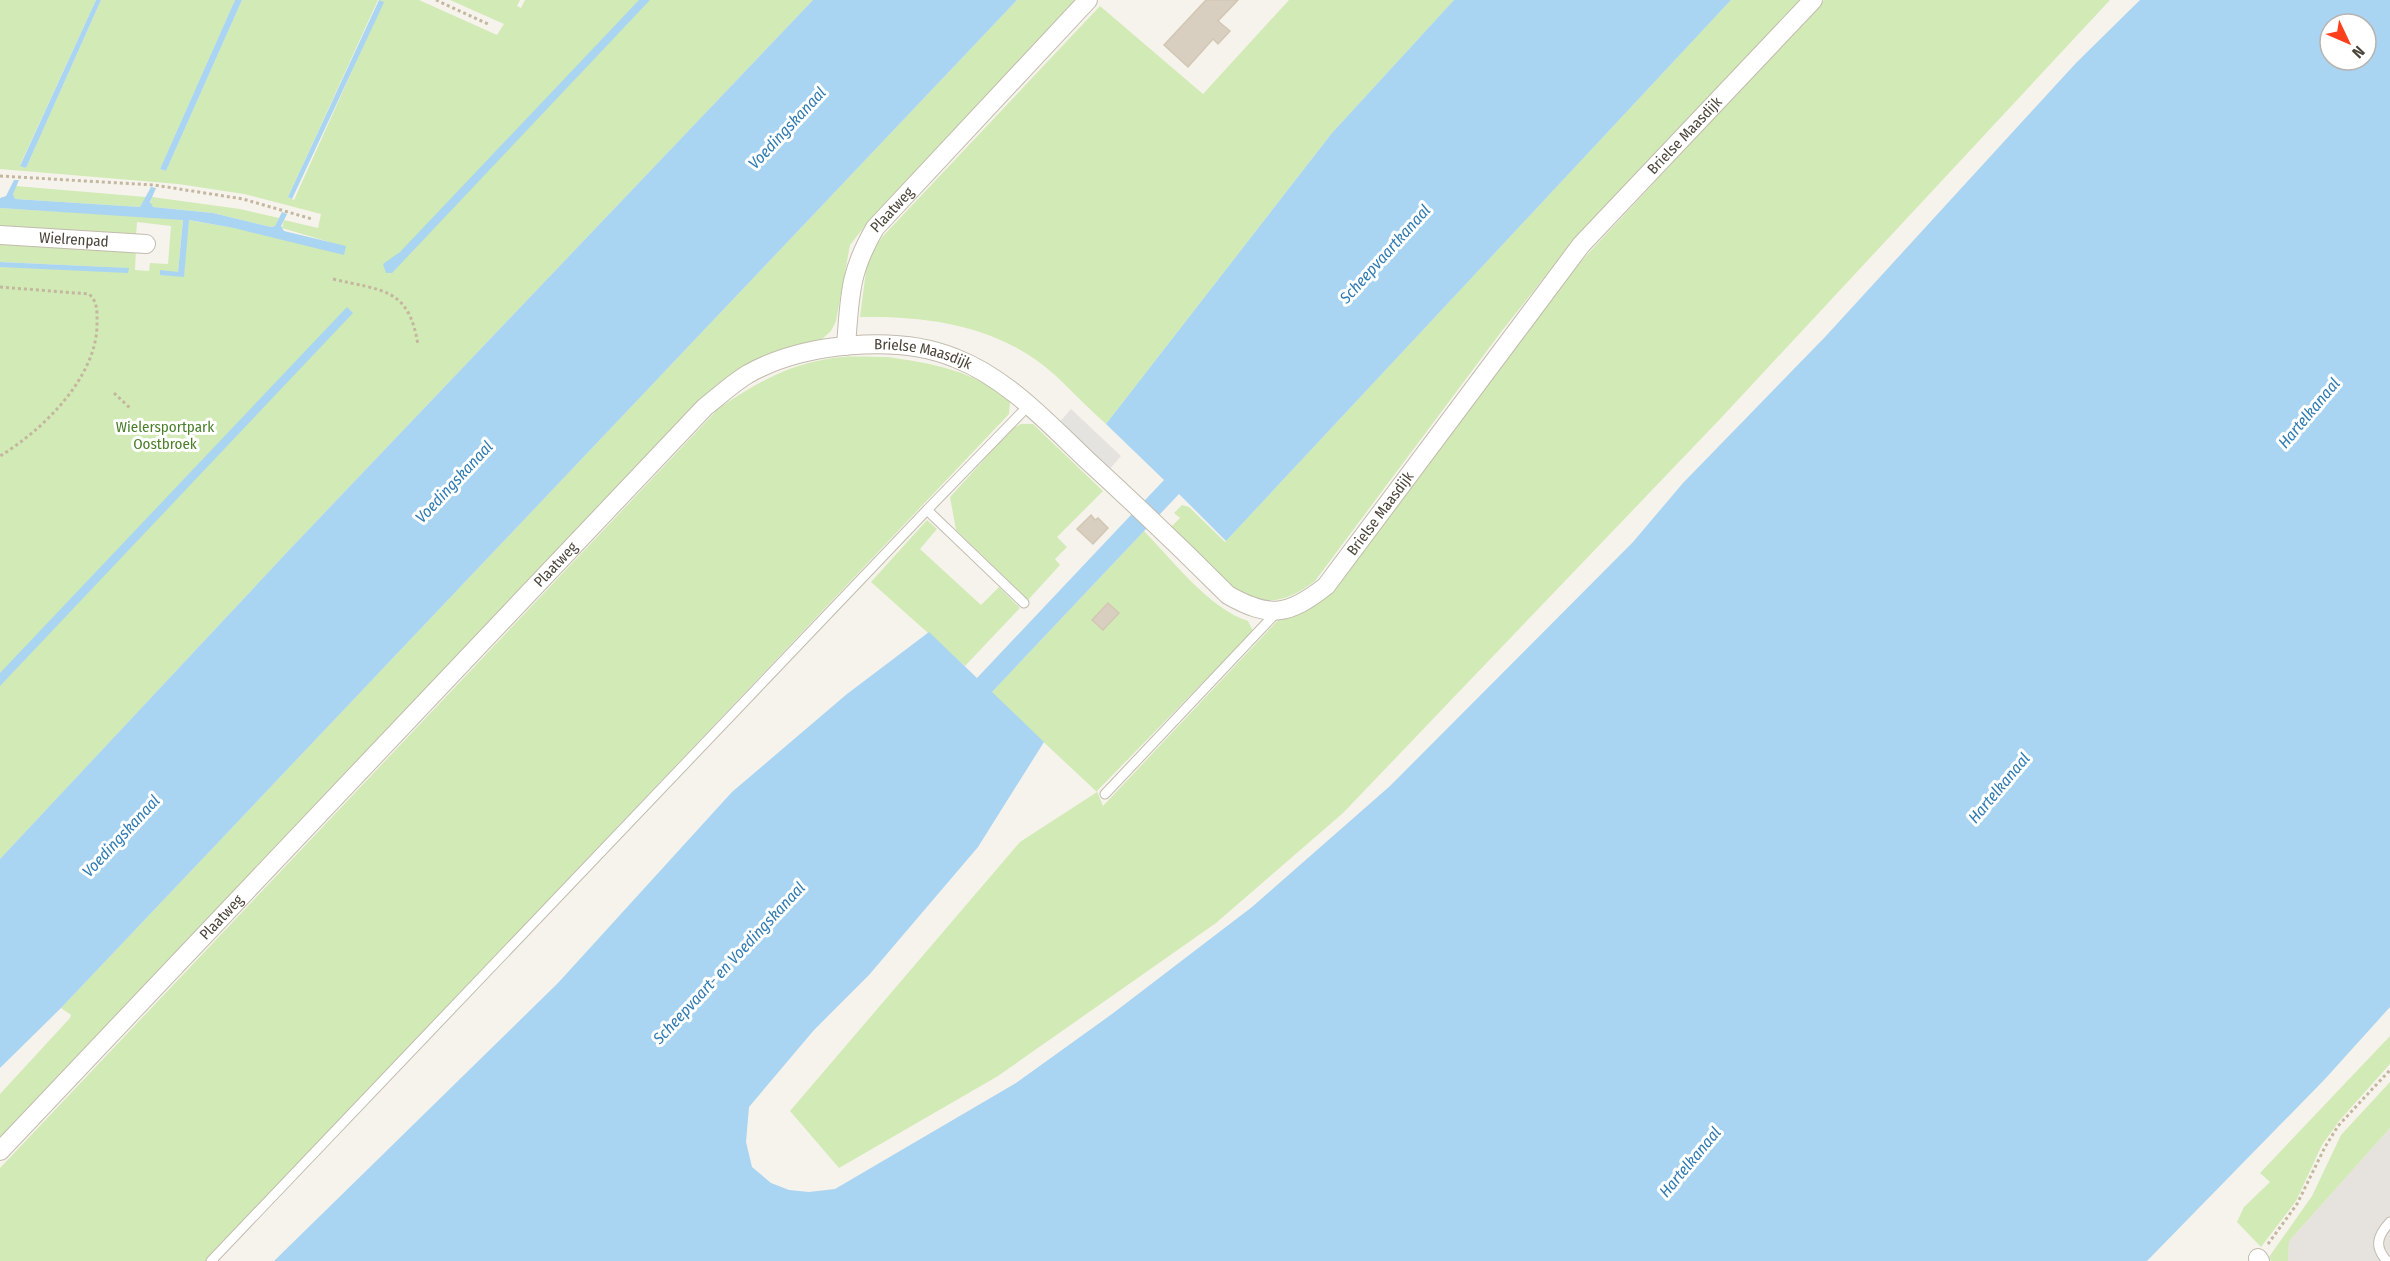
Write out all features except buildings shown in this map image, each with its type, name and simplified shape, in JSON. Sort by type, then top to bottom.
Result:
[{"type":"street","name":"Plaatweg","points":[[0,1151],[705,407],[749,374],[809,351],[846,346],[851,285],[859,256],[875,228],[1088,0]]},
{"type":"street","name":"Brielse Maasdijk","points":[[846,346],[910,346],[955,357],[990,377],[1029,405],[1171,538],[1228,595],[1250,608],[1275,613],[1302,604],[1326,586],[1581,245],[1813,0]]},
{"type":"street","name":"Wielrenpad","points":[[0,235],[146,244]]},
{"type":"lane","points":[[211,1261],[1029,405]]},
{"type":"lane","points":[[927,510],[1024,603]]},
{"type":"lane","points":[[1105,794],[1275,613]]},
{"type":"lane","points":[[2387,1261],[2378,1250],[2378,1241],[2390,1222]]},
{"type":"path","points":[[436,0],[490,25]]},
{"type":"path","points":[[0,176],[154,185],[243,199],[312,219]]},
{"type":"path","points":[[333,279],[382,291],[401,302],[414,323],[418,345]]},
{"type":"path","points":[[0,287],[88,294],[96,305],[97,334],[93,353],[80,381],[29,436],[0,456]]},
{"type":"path","points":[[114,393],[130,408]]},
{"type":"path","points":[[2259,1260],[2297,1204],[2338,1126],[2390,1070]]},
{"type":"shaded area","points":[[1071,409],[1121,456],[1108,471],[1058,424]]},
{"type":"shaded area","points":[[2390,1128],[2390,1261],[2288,1261],[2289,1241]]},
{"type":"green space","name":"Wielersportpark Oostbroek","points":[[0,0],[96,0],[20,165],[26,168],[101,0],[235,0],[160,169],[166,171],[242,0],[378,0],[288,197],[294,200],[383,2],[379,0],[419,0],[497,35],[504,24],[450,0],[520,0],[517,6],[521,8],[525,0],[813,0],[291,548],[0,859],[0,264],[128,268],[0,262],[0,241],[136,248],[135,270],[149,271],[150,263],[168,264],[171,226],[137,222],[136,237],[0,230],[0,208],[183,219],[178,272],[184,272],[188,220],[346,247],[282,228],[284,220],[318,228],[321,214],[244,194],[178,184],[0,169]]},
{"type":"green space","points":[[1017,0],[1076,0],[868,222],[850,245],[836,321],[831,331],[821,340],[771,355],[739,372],[0,1141],[0,1094],[70,1018],[71,1015],[61,1008]]},
{"type":"green space","points":[[1289,0],[1454,0],[1332,133],[1106,424],[1035,359],[989,335],[939,322],[860,317],[868,256],[883,236],[1100,6],[1203,94]]},
{"type":"green space","points":[[1731,0],[1801,0],[1573,241],[1501,332],[1315,581],[1296,593],[1277,600],[1247,596],[1235,590],[1168,530],[1180,518],[1174,513],[1182,505],[1189,507],[1225,542]]},
{"type":"green space","points":[[1824,0],[2110,0],[1721,418],[1343,813],[1216,923],[998,1076],[839,1168],[790,1111],[1020,842],[1097,792],[991,693],[1144,531],[1206,595],[1234,615],[1248,621],[1253,631],[1097,791],[1103,806],[1280,618],[1305,610],[1545,300]]},
{"type":"green space","points":[[16,186],[146,197],[140,207],[15,199],[13,194]]},
{"type":"green space","points":[[152,197],[240,209],[279,218],[275,226],[271,227],[213,213],[153,207],[150,205]]},
{"type":"green space","points":[[888,357],[953,370],[983,383],[1010,402],[1009,414],[206,1261],[0,1261],[0,1168],[718,409],[757,384],[797,366],[834,358]]},
{"type":"green space","points":[[1021,424],[1033,424],[1103,491],[1057,537],[1067,547],[1055,559],[1060,565],[1028,600],[956,530],[950,497],[1012,429]]},
{"type":"green space","points":[[927,520],[937,529],[920,549],[981,605],[999,587],[1020,608],[965,666],[871,582]]},
{"type":"green space","points":[[2390,1036],[2390,1064],[2339,1121],[2322,1145],[2296,1201],[2261,1247],[2237,1222],[2244,1207],[2270,1182],[2260,1173]]},
{"type":"green space","points":[[2390,1082],[2390,1128],[2289,1241],[2288,1261],[2271,1261],[2269,1257],[2312,1196],[2341,1135]]},
{"type":"water","points":[[96,0],[101,0],[26,168],[20,166]]},
{"type":"water","points":[[235,0],[242,0],[166,171],[160,169]]},
{"type":"water","points":[[379,0],[384,2],[292,199],[288,197]]},
{"type":"water","points":[[639,0],[650,0],[392,273],[386,273],[383,264],[400,252]]},
{"type":"water","name":"Voedingskanaal","points":[[813,0],[1017,0],[61,1008],[0,1068],[0,859],[291,548]]},
{"type":"water","points":[[1454,0],[1731,0],[1226,541],[1179,494],[992,692],[1044,742],[978,847],[869,975],[814,1030],[749,1107],[746,1142],[752,1167],[771,1183],[789,1190],[809,1192],[835,1189],[1016,1083],[1112,1014],[1252,907],[1390,786],[1633,542],[1683,483],[1825,337],[2076,63],[2140,0],[2390,0],[2390,1007],[2325,1079],[2147,1261],[274,1261],[558,983],[732,792],[847,694],[929,632],[977,678],[1164,480],[1106,424],[1332,133]]},
{"type":"water","points":[[14,180],[19,180],[13,194],[15,199],[140,207],[151,187],[156,188],[150,202],[153,207],[213,213],[271,227],[275,226],[282,212],[287,214],[281,226],[284,231],[346,246],[344,255],[234,228],[189,220],[184,277],[160,275],[160,270],[178,272],[183,220],[0,208],[0,198],[6,196]]},
{"type":"water","points":[[0,262],[129,268],[128,273],[0,267]]},
{"type":"water","points":[[347,307],[353,313],[0,686],[0,673]]},
{"type":"water label","name":"Scheepvaartkanaal","points":[[1385,254]]},
{"type":"water label","name":"Hartelkanaal","points":[[2309,413]]},
{"type":"water label","name":"Hartelkanaal","points":[[1999,788]]},
{"type":"water label","name":"Scheepvaart- en Voedingskanaal","points":[[729,963]]},
{"type":"water label","name":"Hartelkanaal","points":[[1690,1162]]}]
